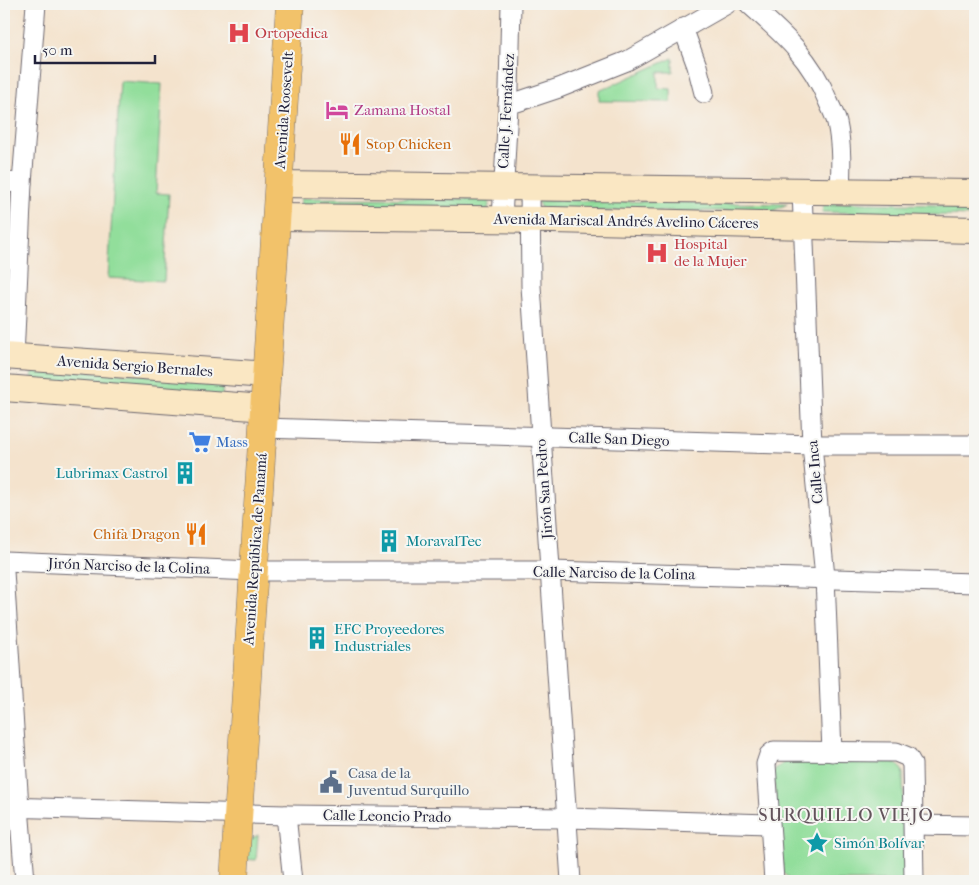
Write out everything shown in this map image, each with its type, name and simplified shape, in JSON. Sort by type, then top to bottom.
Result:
[{"type":"main road","name":"Avenida Roosevelt","points":[[278,217],[290,4]]},
{"type":"main road","name":"Avenida República de Panamá","points":[[234,881],[278,217]]},
{"type":"street","points":[[9,356],[13,182],[36,4]]},
{"type":"street","name":"Calle J. Fernández","points":[[502,219],[511,4]]},
{"type":"street","points":[[508,97],[532,97],[627,60],[727,4]]},
{"type":"street","points":[[749,4],[784,34],[803,55],[821,82],[837,121],[841,158],[840,192]]},
{"type":"street","points":[[683,28],[697,66],[704,94]]},
{"type":"street","points":[[279,184],[975,193]]},
{"type":"street","name":"Jirón San Pedro","points":[[530,187],[531,286],[571,881]]},
{"type":"street","name":"Calle Inca","points":[[802,191],[812,445],[825,577],[832,752]]},
{"type":"street","name":"Avenida Mariscal Andrés Avelino Cáceres","points":[[278,217],[502,219],[975,230]]},
{"type":"street","name":"Avenida Sergio Bernales","points":[[9,356],[267,376]]},
{"type":"street","name":"Avenida Sergio Bernales","points":[[4,388],[264,418]]},
{"type":"street","name":"Calle San Diego","points":[[264,418],[541,436],[812,445],[975,445]]},
{"type":"street","name":"Jirón Narciso de la Colina","points":[[4,561],[254,571]]},
{"type":"street","points":[[4,571],[11,807],[25,881]]},
{"type":"street","name":"Calle Narciso de la Colina","points":[[254,571],[550,571],[825,577],[975,583]]},
{"type":"street","points":[[774,881],[766,764],[769,755],[774,752],[896,752],[908,756],[912,764],[914,881]]},
{"type":"street","name":"Calle Leoncio Prado","points":[[11,807],[238,814],[567,818],[769,824]]},
{"type":"street","points":[[286,815],[293,881]]},
{"type":"street","points":[[914,825],[975,826]]},
{"type":"green space","points":[[673,58],[673,72],[658,72],[658,88],[671,89],[671,102],[599,101],[599,91]]},
{"type":"green space","points":[[120,81],[162,84],[156,193],[169,194],[164,281],[108,278]]},
{"type":"green space","points":[[301,198],[490,199],[488,210],[300,209]]},
{"type":"green space","points":[[537,200],[787,204],[773,211],[542,211]]},
{"type":"green space","points":[[824,202],[975,206],[975,216],[822,212]]},
{"type":"green space","points":[[33,367],[223,380],[222,396],[30,384]]},
{"type":"green space","points":[[786,762],[890,762],[899,765],[903,774],[905,878],[903,881],[792,881],[783,873],[773,773],[776,768]]},
{"type":"green space","points":[[258,835],[256,860],[240,859],[246,842]]},
{"type":"place","name":"Ortopedica","points":[[239,33]]},
{"type":"place","name":"Zamana Hostal","points":[[337,110]]},
{"type":"place","name":"Stop Chicken","points":[[350,144]]},
{"type":"place","name":"Hospital de la Mujer","points":[[657,253]]},
{"type":"place","name":"Mass","points":[[200,442]]},
{"type":"place","name":"Lubrimax Castrol","points":[[185,473]]},
{"type":"place","name":"Chifa Dragon","points":[[196,534]]},
{"type":"place","name":"MoravalTec","points":[[389,541]]},
{"type":"place","name":"EFC Proyeedores Industriales","points":[[317,638]]},
{"type":"place","name":"Casa de la Juventud Surquillo","points":[[331,782]]},
{"type":"place","name":"Simón Bolívar","points":[[817,843]]},
{"type":"district","name":"SURQUILLO VIEJO","points":[[846,815]]}]
